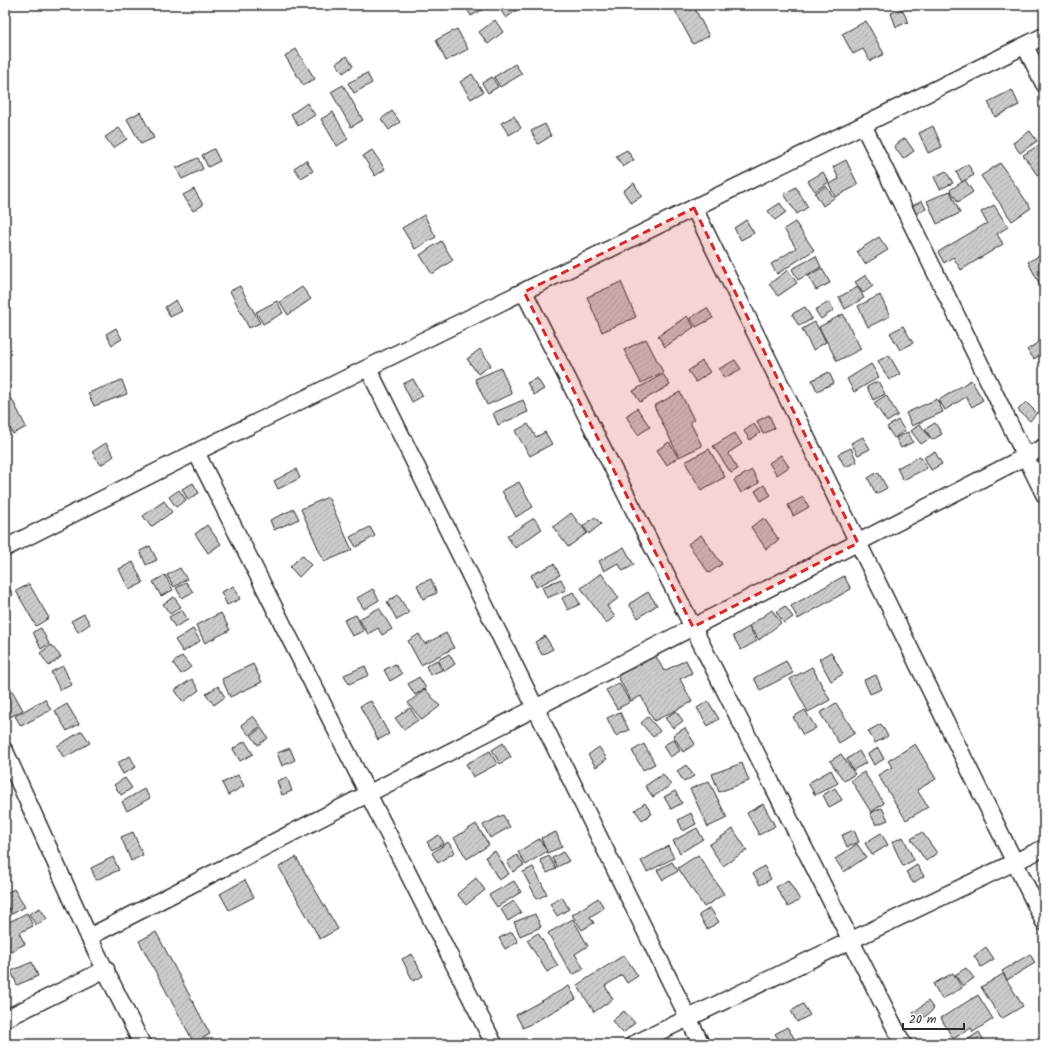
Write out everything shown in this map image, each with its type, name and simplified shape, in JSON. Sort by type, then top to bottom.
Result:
[{"type":"street","points":[[5,548],[196,452],[1044,36]]},
{"type":"street","points":[[1025,46],[1044,84]]},
{"type":"street","points":[[863,125],[1044,494]]},
{"type":"street","points":[[694,208],[1044,922]]},
{"type":"street","points":[[524,292],[903,1044]]},
{"type":"street","points":[[368,368],[701,1044]]},
{"type":"street","points":[[89,937],[1044,447]]},
{"type":"street","points":[[196,452],[494,1044]]},
{"type":"street","points":[[5,751],[89,937],[142,1044]]},
{"type":"street","points":[[634,1044],[1044,848]]},
{"type":"street","points":[[5,1019],[106,969]]},
{"type":"highlighted area","points":[[694,208],[858,543],[693,627],[524,292]]},
{"type":"building","points":[[482,5],[485,8],[471,16],[465,6]]},
{"type":"building","points":[[502,5],[513,5],[517,10],[506,18],[499,8]]},
{"type":"building","points":[[672,5],[693,5],[709,36],[693,44]]},
{"type":"building","points":[[902,9],[908,22],[896,27],[891,13]]},
{"type":"building","points":[[495,20],[503,32],[488,44],[479,32]]},
{"type":"building","points":[[866,21],[884,54],[870,61],[863,49],[853,54],[842,34]]},
{"type":"building","points":[[457,29],[468,49],[446,61],[436,40]]},
{"type":"building","points":[[296,49],[315,79],[303,85],[285,56]]},
{"type":"building","points":[[347,56],[353,66],[343,73],[336,63]]},
{"type":"building","points":[[515,64],[522,74],[500,87],[494,77]]},
{"type":"building","points":[[367,73],[372,83],[354,93],[348,83]]},
{"type":"building","points":[[472,74],[483,92],[471,99],[460,82]]},
{"type":"building","points":[[492,77],[498,87],[488,93],[482,83]]},
{"type":"building","points":[[343,85],[363,120],[351,127],[331,92]]},
{"type":"building","points":[[1012,90],[1019,105],[995,117],[988,102]]},
{"type":"building","points":[[307,103],[315,115],[298,126],[291,114]]},
{"type":"building","points":[[392,111],[400,122],[389,130],[381,119]]},
{"type":"building","points":[[140,112],[154,138],[141,144],[127,119]]},
{"type":"building","points":[[333,112],[348,139],[337,146],[321,119]]},
{"type":"building","points":[[514,116],[521,128],[509,135],[501,123]]},
{"type":"building","points":[[545,124],[551,136],[538,144],[531,131]]},
{"type":"building","points":[[933,126],[942,147],[928,153],[919,133]]},
{"type":"building","points":[[119,128],[127,139],[113,148],[105,137]]},
{"type":"building","points":[[1030,131],[1037,141],[1020,153],[1013,143]]},
{"type":"building","points":[[905,138],[914,151],[903,159],[894,146]]},
{"type":"building","points":[[1041,144],[1044,148],[1044,172],[1038,176],[1023,155]]},
{"type":"building","points":[[214,149],[220,161],[208,167],[202,155]]},
{"type":"building","points":[[372,150],[385,169],[375,176],[363,156]]},
{"type":"building","points":[[627,150],[634,160],[623,167],[616,156]]},
{"type":"building","points":[[198,158],[203,169],[182,179],[176,168]]},
{"type":"building","points":[[306,160],[313,171],[301,178],[294,168]]},
{"type":"building","points":[[846,160],[858,185],[835,197],[829,184],[839,179],[833,167]]},
{"type":"building","points":[[1000,163],[1031,208],[1012,221],[981,176]]},
{"type":"building","points":[[968,164],[974,175],[962,182],[956,172]]},
{"type":"building","points":[[946,171],[953,183],[940,189],[934,177]]},
{"type":"building","points":[[823,172],[829,182],[815,191],[808,181]]},
{"type":"building","points":[[965,180],[973,192],[958,202],[950,190]]},
{"type":"building","points":[[634,183],[642,196],[631,203],[623,191]]},
{"type":"building","points":[[826,186],[834,198],[823,206],[815,193]]},
{"type":"building","points":[[796,187],[808,207],[797,214],[784,194]]},
{"type":"building","points":[[194,189],[203,205],[193,211],[183,195]]},
{"type":"building","points":[[950,191],[960,213],[937,224],[927,201]]},
{"type":"building","points":[[922,201],[926,209],[914,215],[910,207]]},
{"type":"building","points":[[780,203],[786,212],[775,220],[768,211]]},
{"type":"building","points":[[994,205],[1008,227],[997,234],[1003,244],[961,270],[953,257],[944,263],[938,252],[987,223],[981,212]]},
{"type":"building","points":[[424,215],[436,237],[415,249],[402,228]]},
{"type":"building","points":[[746,220],[754,233],[741,240],[734,228]]},
{"type":"building","points":[[795,222],[814,250],[777,274],[771,264],[796,248],[784,229]]},
{"type":"building","points":[[879,237],[888,250],[865,264],[857,251]]},
{"type":"building","points":[[441,241],[453,260],[432,274],[420,255]]},
{"type":"building","points":[[1044,253],[1044,277],[1038,281],[1028,262]]},
{"type":"building","points":[[816,256],[821,267],[798,280],[792,269]]},
{"type":"building","points":[[822,268],[830,283],[816,290],[808,276]]},
{"type":"building","points":[[788,270],[797,283],[778,296],[769,284]]},
{"type":"building","points":[[866,275],[873,286],[863,293],[855,282]]},
{"type":"building","points":[[1044,279],[1044,295],[1038,282]]},
{"type":"building","points":[[621,282],[636,317],[602,332],[587,297]]},
{"type":"building","points":[[240,286],[260,323],[249,328],[230,291]]},
{"type":"building","points":[[302,287],[311,299],[288,315],[280,302]]},
{"type":"building","points":[[858,287],[864,298],[845,309],[839,297]]},
{"type":"building","points":[[880,295],[890,316],[868,327],[858,306]]},
{"type":"building","points":[[176,300],[182,311],[170,317],[165,307]]},
{"type":"building","points":[[277,301],[283,313],[263,324],[256,312]]},
{"type":"building","points":[[829,302],[834,310],[821,319],[815,310]]},
{"type":"building","points":[[805,307],[812,319],[799,326],[792,314]]},
{"type":"building","points":[[707,308],[713,318],[696,327],[690,318]]},
{"type":"building","points":[[843,314],[861,349],[837,361],[819,327]]},
{"type":"building","points":[[687,316],[694,327],[665,347],[658,336]]},
{"type":"building","points":[[815,322],[826,342],[813,350],[802,329]]},
{"type":"building","points":[[903,326],[913,343],[900,350],[890,333]]},
{"type":"building","points":[[116,328],[122,339],[112,345],[106,334]]},
{"type":"building","points":[[646,339],[663,372],[641,383],[624,350]]},
{"type":"building","points":[[1040,341],[1044,346],[1044,352],[1034,359],[1027,350]]},
{"type":"building","points":[[480,349],[491,365],[478,374],[467,359]]},
{"type":"building","points":[[889,355],[900,374],[889,380],[878,361]]},
{"type":"building","points":[[735,360],[741,369],[724,378],[719,369]]},
{"type":"building","points":[[702,361],[710,372],[696,382],[688,371]]},
{"type":"building","points":[[871,364],[879,377],[854,392],[847,379]]},
{"type":"building","points":[[501,368],[512,394],[487,405],[475,379]]},
{"type":"building","points":[[829,372],[834,383],[817,391],[812,380]]},
{"type":"building","points":[[663,374],[670,385],[640,402],[633,391]]},
{"type":"building","points":[[537,378],[544,389],[534,395],[527,383]]},
{"type":"building","points":[[413,379],[423,396],[412,402],[403,384]]},
{"type":"building","points":[[122,380],[127,394],[94,406],[88,393]]},
{"type":"building","points":[[971,380],[983,400],[972,407],[966,397],[945,410],[939,400]]},
{"type":"building","points":[[878,381],[885,394],[873,400],[867,387]]},
{"type":"building","points":[[680,392],[694,420],[690,422],[702,446],[679,457],[654,406]]},
{"type":"building","points":[[886,395],[898,415],[887,422],[874,403]]},
{"type":"building","points":[[12,399],[26,427],[13,434],[5,419],[5,403]]},
{"type":"building","points":[[937,399],[943,412],[912,426],[906,413]]},
{"type":"building","points":[[523,400],[528,412],[498,425],[493,413]]},
{"type":"building","points":[[1026,402],[1037,413],[1030,421],[1018,410]]},
{"type":"building","points":[[637,408],[650,427],[638,435],[626,416]]},
{"type":"building","points":[[769,415],[775,428],[763,434],[757,421]]},
{"type":"building","points":[[898,420],[905,431],[894,438],[887,427]]},
{"type":"building","points":[[935,423],[942,434],[932,440],[925,429]]},
{"type":"building","points":[[528,424],[536,437],[545,432],[552,444],[530,456],[515,431]]},
{"type":"building","points":[[754,424],[760,433],[750,440],[744,431]]},
{"type":"building","points":[[920,424],[930,438],[921,444],[911,431]]},
{"type":"building","points":[[908,432],[913,442],[901,448],[896,438]]},
{"type":"building","points":[[735,433],[742,444],[728,453],[738,469],[731,473],[713,446]]},
{"type":"building","points":[[863,437],[870,449],[858,455],[851,443]]},
{"type":"building","points":[[669,442],[678,457],[667,465],[657,450]]},
{"type":"building","points":[[106,443],[114,456],[101,465],[92,452]]},
{"type":"building","points":[[851,448],[857,462],[845,467],[838,454]]},
{"type":"building","points":[[709,449],[725,477],[701,490],[685,462]]},
{"type":"building","points":[[935,452],[942,464],[931,470],[924,457]]},
{"type":"building","points":[[781,455],[789,467],[777,475],[769,463]]},
{"type":"building","points":[[920,456],[927,468],[903,480],[897,468]]},
{"type":"building","points":[[296,469],[300,478],[278,489],[274,481]]},
{"type":"building","points":[[752,470],[759,483],[741,493],[734,480]]},
{"type":"building","points":[[878,472],[887,488],[876,494],[868,478]]},
{"type":"building","points":[[519,482],[533,507],[516,517],[502,491]]},
{"type":"building","points":[[193,483],[199,493],[188,500],[182,489]]},
{"type":"building","points":[[764,485],[771,495],[761,501],[755,491]]},
{"type":"building","points":[[179,490],[186,500],[176,507],[169,497]]},
{"type":"building","points":[[328,497],[352,550],[324,562],[301,509]]},
{"type":"building","points":[[803,497],[809,507],[793,516],[788,505]]},
{"type":"building","points":[[164,501],[172,512],[151,527],[143,516]]},
{"type":"building","points":[[294,509],[299,519],[274,530],[270,520]]},
{"type":"building","points":[[571,513],[587,533],[568,547],[553,527]]},
{"type":"building","points":[[595,517],[601,524],[589,534],[583,526]]},
{"type":"building","points":[[534,518],[542,529],[515,548],[507,536]]},
{"type":"building","points":[[764,518],[779,540],[766,549],[751,527]]},
{"type":"building","points":[[207,525],[221,544],[208,553],[195,534]]},
{"type":"building","points":[[370,527],[375,536],[356,547],[350,537]]},
{"type":"building","points":[[701,535],[722,564],[709,573],[688,544]]},
{"type":"building","points":[[150,546],[157,560],[146,565],[140,551]]},
{"type":"building","points":[[624,547],[634,565],[623,571],[618,563],[604,571],[599,561]]},
{"type":"building","points":[[302,555],[311,565],[299,577],[290,567]]},
{"type":"building","points":[[133,562],[143,583],[129,590],[119,569]]},
{"type":"building","points":[[554,564],[560,575],[536,587],[531,575]]},
{"type":"building","points":[[180,568],[187,579],[174,587],[167,575]]},
{"type":"building","points":[[601,573],[619,598],[607,606],[615,617],[606,623],[581,588]]},
{"type":"building","points":[[165,575],[173,590],[161,596],[153,582]]},
{"type":"building","points":[[844,576],[851,589],[798,619],[791,606]]},
{"type":"building","points":[[431,579],[437,593],[423,599],[417,585]]},
{"type":"building","points":[[561,579],[566,590],[547,598],[542,587]]},
{"type":"building","points":[[186,582],[193,592],[182,598],[176,588]]},
{"type":"building","points":[[7,583],[13,595],[5,599],[5,584]]},
{"type":"building","points":[[29,584],[49,618],[36,626],[16,591]]},
{"type":"building","points":[[234,586],[240,599],[227,605],[221,592]]},
{"type":"building","points":[[373,589],[379,600],[364,609],[357,598]]},
{"type":"building","points":[[573,592],[580,604],[568,610],[562,598]]},
{"type":"building","points":[[648,592],[657,605],[638,618],[629,604]]},
{"type":"building","points":[[398,595],[409,613],[397,620],[387,602]]},
{"type":"building","points":[[174,597],[181,607],[170,614],[163,604]]},
{"type":"building","points":[[785,606],[793,617],[784,623],[776,612]]},
{"type":"building","points":[[379,608],[392,629],[382,635],[378,628],[368,634],[359,619]]},
{"type":"building","points":[[182,610],[188,620],[175,627],[169,617]]},
{"type":"building","points":[[772,610],[781,623],[759,640],[749,626]]},
{"type":"building","points":[[221,613],[230,630],[205,643],[196,625]]},
{"type":"building","points":[[84,614],[90,624],[78,632],[71,621]]},
{"type":"building","points":[[356,615],[364,631],[352,636],[344,620]]},
{"type":"building","points":[[749,627],[757,641],[741,650],[733,636]]},
{"type":"building","points":[[41,628],[49,644],[41,649],[33,632]]},
{"type":"building","points":[[193,629],[200,641],[183,652],[175,640]]},
{"type":"building","points":[[446,633],[454,648],[421,665],[408,641],[419,634],[425,644]]},
{"type":"building","points":[[545,636],[553,649],[542,655],[535,642]]},
{"type":"building","points":[[51,645],[61,657],[49,666],[40,653]]},
{"type":"building","points":[[653,651],[664,671],[686,660],[692,673],[680,679],[692,702],[654,721],[641,696],[631,701],[615,671]]},
{"type":"building","points":[[831,652],[843,674],[831,681],[819,659]]},
{"type":"building","points":[[449,654],[455,664],[445,671],[438,660]]},
{"type":"building","points":[[182,656],[191,667],[181,674],[173,663]]},
{"type":"building","points":[[437,660],[442,670],[430,675],[426,666]]},
{"type":"building","points":[[786,661],[793,673],[760,690],[754,678]]},
{"type":"building","points":[[253,664],[262,682],[230,697],[222,679]]},
{"type":"building","points":[[395,664],[402,674],[390,681],[384,670]]},
{"type":"building","points":[[63,666],[72,685],[60,690],[51,672]]},
{"type":"building","points":[[365,666],[369,675],[349,684],[344,675]]},
{"type":"building","points":[[812,667],[830,700],[808,712],[790,679]]},
{"type":"building","points":[[876,675],[882,689],[870,694],[864,680]]},
{"type":"building","points":[[419,677],[426,688],[415,695],[408,684]]},
{"type":"building","points":[[192,679],[199,690],[183,702],[175,690]]},
{"type":"building","points":[[619,683],[630,702],[617,709],[606,690]]},
{"type":"building","points":[[218,686],[225,697],[214,705],[206,694]]},
{"type":"building","points":[[10,687],[23,710],[10,717],[5,709],[5,690]]},
{"type":"building","points":[[425,689],[440,706],[422,720],[408,703]]},
{"type":"building","points":[[45,699],[51,710],[21,726],[15,716]]},
{"type":"building","points":[[371,701],[389,734],[378,740],[360,706]]},
{"type":"building","points":[[708,701],[719,719],[708,726],[697,708]]},
{"type":"building","points":[[836,703],[855,733],[839,743],[820,713]]},
{"type":"building","points":[[67,704],[79,724],[67,731],[55,711]]},
{"type":"building","points":[[410,708],[418,720],[404,730],[395,718]]},
{"type":"building","points":[[805,710],[816,728],[803,735],[793,717]]},
{"type":"building","points":[[676,711],[683,721],[673,728],[665,718]]},
{"type":"building","points":[[620,712],[629,730],[616,736],[607,718]]},
{"type":"building","points":[[253,716],[261,726],[249,735],[241,725]]},
{"type":"building","points":[[648,717],[660,731],[653,737],[641,723]]},
{"type":"building","points":[[881,724],[888,736],[875,743],[868,731]]},
{"type":"building","points":[[261,728],[268,738],[258,745],[251,735]]},
{"type":"building","points":[[685,728],[695,744],[683,752],[673,735]]},
{"type":"building","points":[[82,731],[90,743],[64,758],[57,746]]},
{"type":"building","points":[[674,739],[680,751],[670,757],[663,746]]},
{"type":"building","points":[[245,741],[253,754],[240,761],[233,749]]},
{"type":"building","points":[[503,743],[511,757],[500,764],[492,750]]},
{"type":"building","points":[[644,744],[655,764],[643,770],[632,751]]},
{"type":"building","points":[[915,744],[936,779],[917,790],[928,807],[906,820],[878,775],[892,767],[888,761]]},
{"type":"building","points":[[599,747],[607,759],[596,767],[588,755]]},
{"type":"building","points":[[290,748],[295,760],[282,766],[277,753]]},
{"type":"building","points":[[878,748],[884,759],[874,765],[868,754]]},
{"type":"building","points":[[490,751],[497,764],[473,777],[466,764]]},
{"type":"building","points":[[859,751],[866,763],[853,770],[847,759]]},
{"type":"building","points":[[841,754],[855,774],[844,781],[830,761]]},
{"type":"building","points":[[130,756],[136,767],[123,774],[117,763]]},
{"type":"building","points":[[742,763],[749,781],[719,792],[712,774]]},
{"type":"building","points":[[686,765],[694,776],[684,782],[677,771]]},
{"type":"building","points":[[831,770],[838,783],[815,795],[808,783]]},
{"type":"building","points":[[864,772],[884,803],[871,812],[851,780]]},
{"type":"building","points":[[663,774],[671,785],[653,797],[645,786]]},
{"type":"building","points":[[238,775],[244,786],[228,795],[222,783]]},
{"type":"building","points":[[287,777],[292,791],[282,795],[277,781]]},
{"type":"building","points":[[125,778],[132,788],[121,795],[114,785]]},
{"type":"building","points":[[709,781],[727,818],[708,827],[690,789]]},
{"type":"building","points":[[835,788],[842,800],[829,807],[823,795]]},
{"type":"building","points":[[144,789],[150,798],[127,811],[122,802]]},
{"type":"building","points":[[675,791],[682,803],[671,809],[664,797]]},
{"type":"building","points":[[645,803],[652,814],[642,820],[635,810]]},
{"type":"building","points":[[763,804],[775,826],[759,835],[747,813]]},
{"type":"building","points":[[882,808],[888,820],[876,825],[870,813]]},
{"type":"building","points":[[691,813],[696,824],[683,831],[678,820]]},
{"type":"building","points":[[503,815],[510,827],[490,838],[483,825]]},
{"type":"building","points":[[476,824],[489,845],[467,859],[454,838]]},
{"type":"building","points":[[697,828],[703,839],[680,853],[673,841]]},
{"type":"building","points":[[733,829],[747,850],[723,866],[709,845]]},
{"type":"building","points":[[854,830],[859,842],[847,847],[842,835]]},
{"type":"building","points":[[133,832],[143,855],[131,861],[121,837]]},
{"type":"building","points":[[556,832],[562,847],[547,853],[541,838]]},
{"type":"building","points":[[922,832],[937,853],[926,861],[911,839]]},
{"type":"building","points":[[881,833],[888,845],[872,855],[865,843]]},
{"type":"building","points":[[439,835],[444,843],[432,850],[427,842]]},
{"type":"building","points":[[903,837],[914,860],[903,866],[892,842]]},
{"type":"building","points":[[539,839],[547,851],[526,865],[518,852]]},
{"type":"building","points":[[448,842],[455,852],[438,863],[432,853]]},
{"type":"building","points":[[857,844],[866,857],[844,872],[835,859]]},
{"type":"building","points":[[668,846],[674,858],[647,872],[641,861]]},
{"type":"building","points":[[495,851],[509,874],[499,880],[485,857]]},
{"type":"building","points":[[563,852],[569,861],[557,867],[552,858]]},
{"type":"building","points":[[517,855],[524,865],[513,872],[507,862]]},
{"type":"building","points":[[698,855],[724,894],[704,907],[678,868]]},
{"type":"building","points":[[549,856],[556,869],[547,873],[540,860]]},
{"type":"building","points":[[113,857],[119,870],[96,880],[91,868]]},
{"type":"building","points":[[296,857],[338,929],[320,939],[279,867]]},
{"type":"building","points":[[672,862],[678,871],[663,880],[657,870]]},
{"type":"building","points":[[917,865],[924,876],[913,883],[906,872]]},
{"type":"building","points":[[764,866],[771,879],[760,885],[753,873]]},
{"type":"building","points":[[533,867],[547,894],[537,899],[523,872]]},
{"type":"building","points":[[476,878],[485,890],[466,905],[457,894]]},
{"type":"building","points":[[245,880],[254,897],[229,910],[220,894]]},
{"type":"building","points":[[788,880],[800,900],[788,907],[776,887]]},
{"type":"building","points":[[514,881],[521,892],[497,907],[489,895]]},
{"type":"building","points":[[14,889],[25,907],[12,914],[5,902],[5,894]]},
{"type":"building","points":[[562,897],[569,909],[557,916],[550,904]]},
{"type":"building","points":[[598,898],[604,908],[590,917],[594,923],[582,930],[572,915]]},
{"type":"building","points":[[514,901],[521,913],[508,921],[501,909]]},
{"type":"building","points":[[40,908],[47,919],[36,925],[29,914]]},
{"type":"building","points":[[710,908],[719,922],[707,929],[699,915]]},
{"type":"building","points":[[27,913],[33,926],[19,933],[25,944],[5,954],[5,924]]},
{"type":"building","points":[[535,914],[541,927],[520,936],[514,922]]},
{"type":"building","points":[[573,919],[588,946],[575,954],[584,969],[572,975],[548,933]]},
{"type":"building","points":[[156,932],[210,1034],[194,1043],[139,941]]},
{"type":"building","points":[[512,932],[518,942],[505,949],[499,938]]},
{"type":"building","points":[[538,933],[558,966],[547,972],[527,940]]},
{"type":"building","points":[[986,947],[994,959],[981,967],[974,956]]},
{"type":"building","points":[[412,954],[423,976],[413,981],[402,959]]},
{"type":"building","points":[[1030,954],[1035,963],[1007,980],[1002,971]]},
{"type":"building","points":[[624,955],[638,976],[627,983],[622,975],[605,986],[613,999],[594,1012],[577,985]]},
{"type":"building","points":[[32,962],[38,976],[17,985],[11,971]]},
{"type":"building","points":[[966,968],[974,978],[963,986],[955,975]]},
{"type":"building","points":[[953,973],[962,988],[942,999],[933,984]]},
{"type":"building","points":[[1003,974],[1023,1006],[1001,1019],[981,987]]},
{"type":"building","points":[[569,986],[576,999],[523,1028],[516,1015]]},
{"type":"building","points":[[978,995],[993,1019],[973,1032],[971,1028],[953,1039],[941,1018]]},
{"type":"building","points":[[928,1001],[934,1009],[920,1021],[913,1013]]},
{"type":"building","points":[[803,1004],[810,1015],[797,1022],[791,1011]]},
{"type":"building","points":[[624,1011],[635,1023],[623,1033],[612,1021]]},
{"type":"building","points":[[787,1027],[798,1044],[782,1044],[775,1034]]},
{"type":"building","points":[[979,1032],[986,1044],[970,1044],[967,1040]]}]
